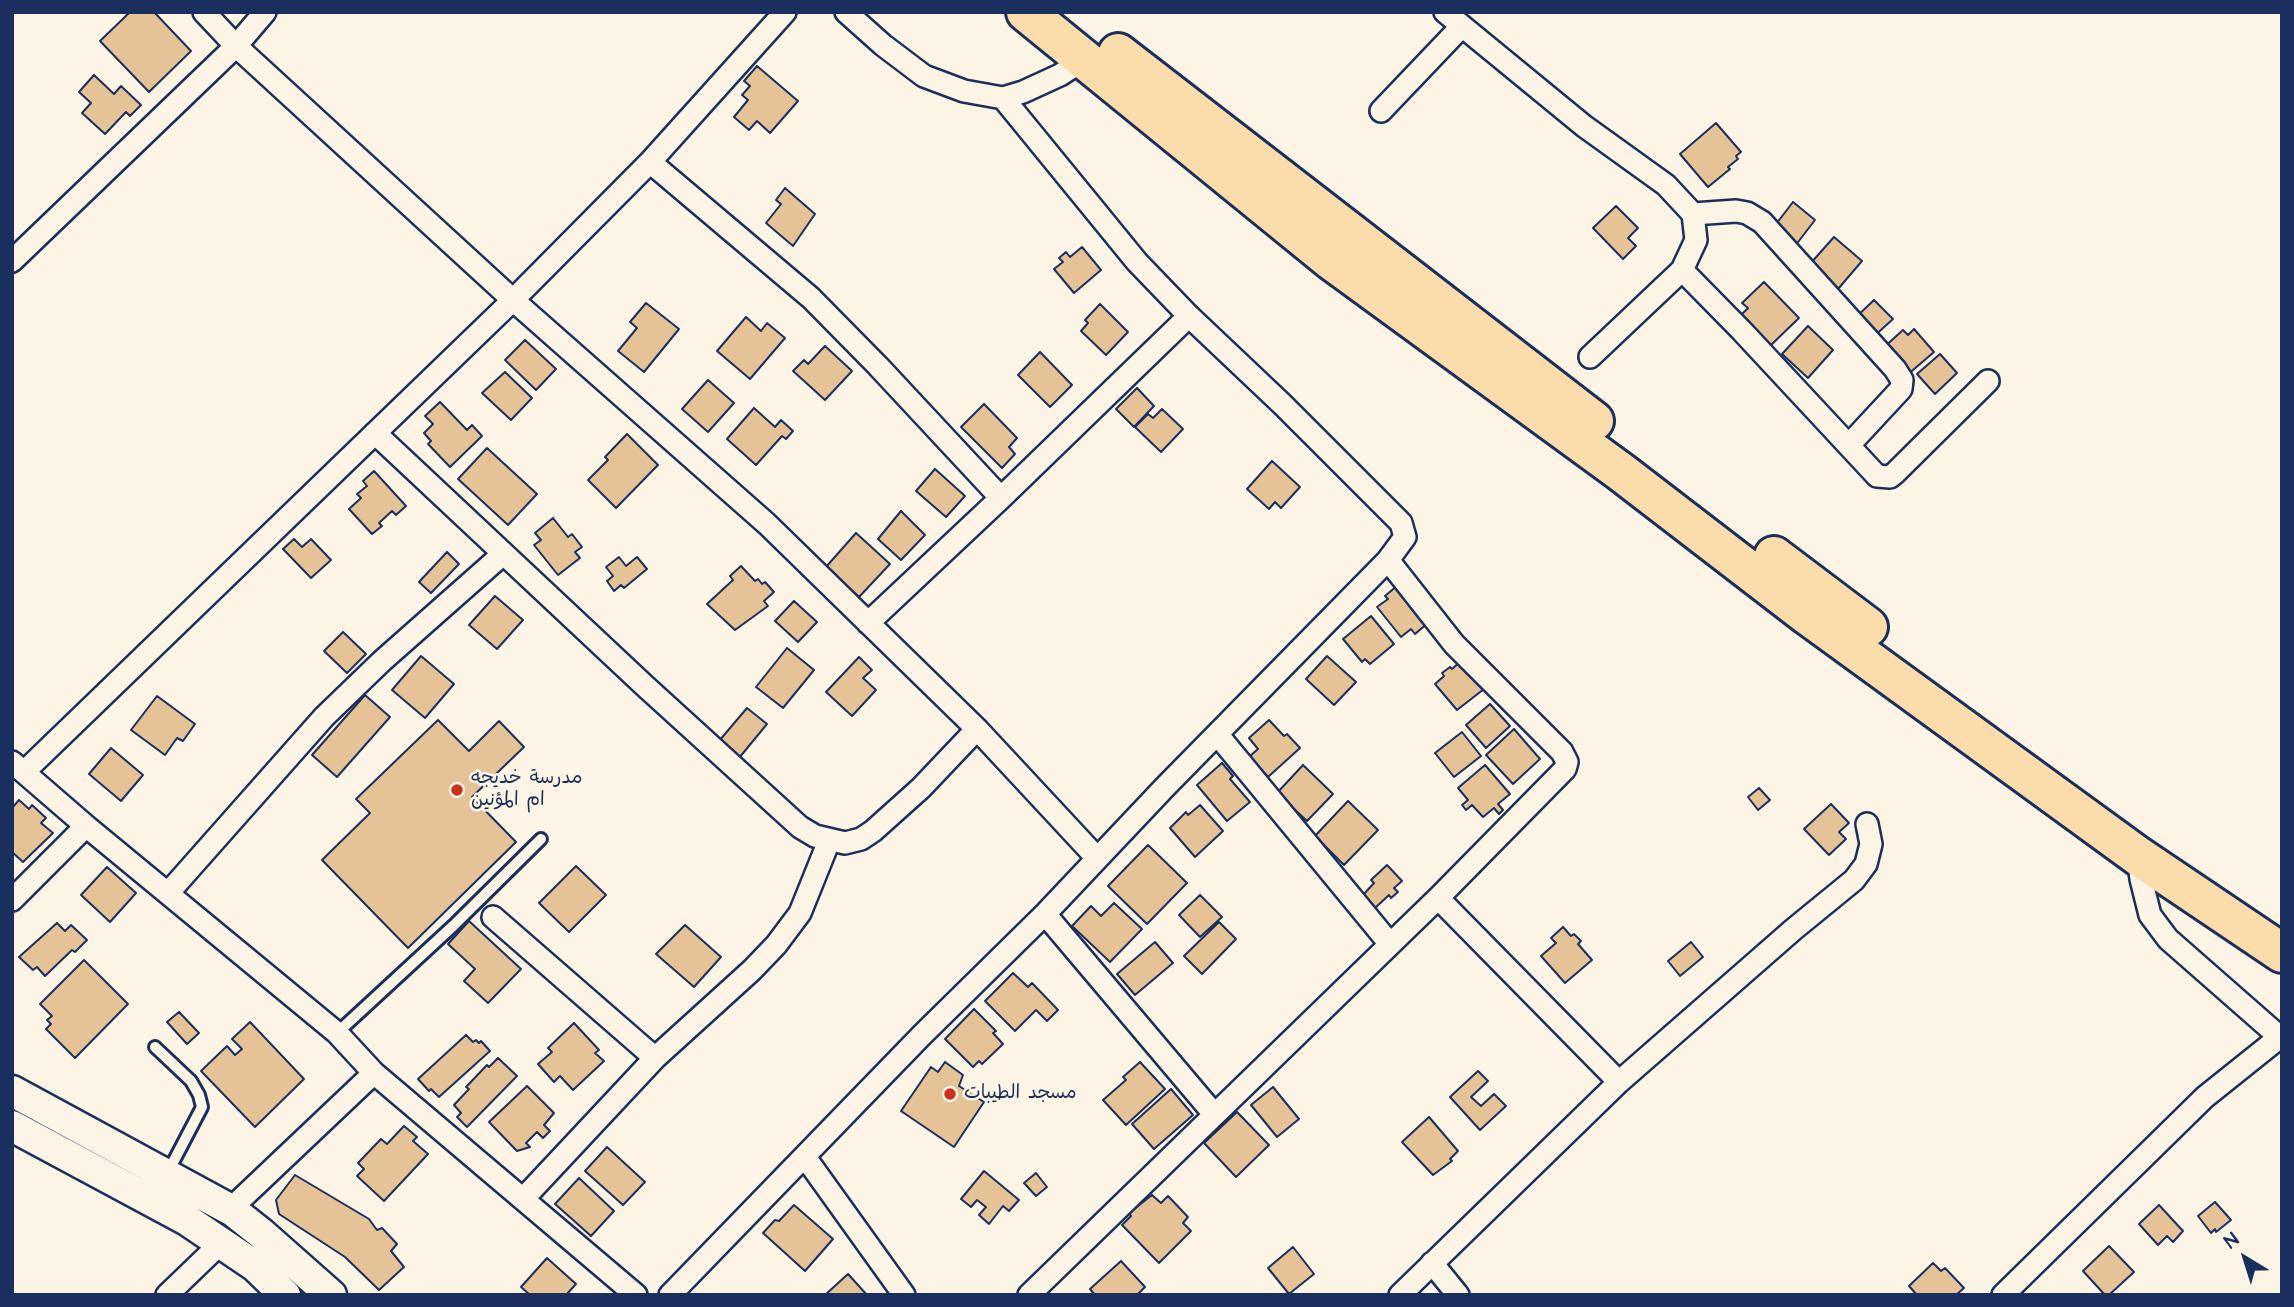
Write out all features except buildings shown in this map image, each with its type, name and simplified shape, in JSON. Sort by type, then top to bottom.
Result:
[{"type":"highway","points":[[1027,12],[1332,261],[1621,472],[1807,615],[2138,856],[2282,953]]},
{"type":"highway","points":[[1068,12],[1619,440],[2119,816],[2282,925]]},
{"type":"main road","points":[[12,1091],[233,1211],[331,1295]]},
{"type":"main road","points":[[12,1126],[187,1220],[255,1266],[285,1295]]},
{"type":"street","points":[[204,12],[236,46],[513,300],[729,489],[977,729],[1097,858]]},
{"type":"street","points":[[12,261],[236,46],[265,12]]},
{"type":"street","points":[[636,1295],[374,1073],[337,1033],[18,767],[513,300],[650,162],[785,12]]},
{"type":"street","points":[[846,12],[883,45],[924,75],[964,91],[1003,98],[1043,84],[1086,58]]},
{"type":"street","points":[[1445,12],[1584,125],[1666,185],[1692,214],[1696,240],[1682,270],[1590,356]]},
{"type":"street","points":[[1381,111],[1462,26]]},
{"type":"street","points":[[670,1295],[922,1035],[1045,914],[1388,560],[1405,537],[1401,523],[1137,262],[1003,98]]},
{"type":"street","points":[[650,162],[811,298],[1001,498]]},
{"type":"street","points":[[1692,214],[1736,211],[1762,222],[1895,369],[1902,380],[1901,389],[1849,444]]},
{"type":"street","points":[[1682,270],[1877,476],[1889,477],[1989,381]]},
{"type":"street","points":[[868,623],[1189,316]]},
{"type":"street","points":[[375,433],[800,827],[815,836],[845,843],[861,839],[920,788],[977,729]]},
{"type":"street","points":[[169,892],[324,717],[382,661],[503,554]]},
{"type":"street","points":[[1029,1295],[1438,898],[1566,769],[1567,762],[1562,752],[1454,643],[1388,560]]},
{"type":"street","points":[[1217,734],[1390,944]]},
{"type":"street","points":[[1400,1295],[1619,1082],[1854,880],[1866,864],[1871,845],[1867,824]]},
{"type":"street","points":[[12,900],[86,826]]},
{"type":"street","points":[[524,1198],[655,1058],[776,945],[800,914],[829,841]]},
{"type":"street","points":[[2003,1295],[2205,1097],[2281,1038],[2168,939],[2150,915],[2138,856]]},
{"type":"street","points":[[1438,898],[1619,1082]]},
{"type":"street","points":[[1045,914],[1214,1114]]},
{"type":"street","points":[[493,917],[655,1058]]},
{"type":"street","points":[[233,1211],[240,1200],[374,1073]]},
{"type":"street","points":[[805,1157],[904,1295]]},
{"type":"street","points":[[167,1295],[221,1242]]},
{"type":"street","points":[[1432,1263],[1458,1295]]},
{"type":"lane","points":[[337,1033],[453,926],[541,839]]},
{"type":"lane","points":[[155,1047],[191,1081],[202,1107],[167,1174]]},
{"type":"place","name":"مدرسة خديجه ام المؤنين","points":[[457,790]]},
{"type":"place","name":"مسجد الطيبات","points":[[950,1094]]}]
